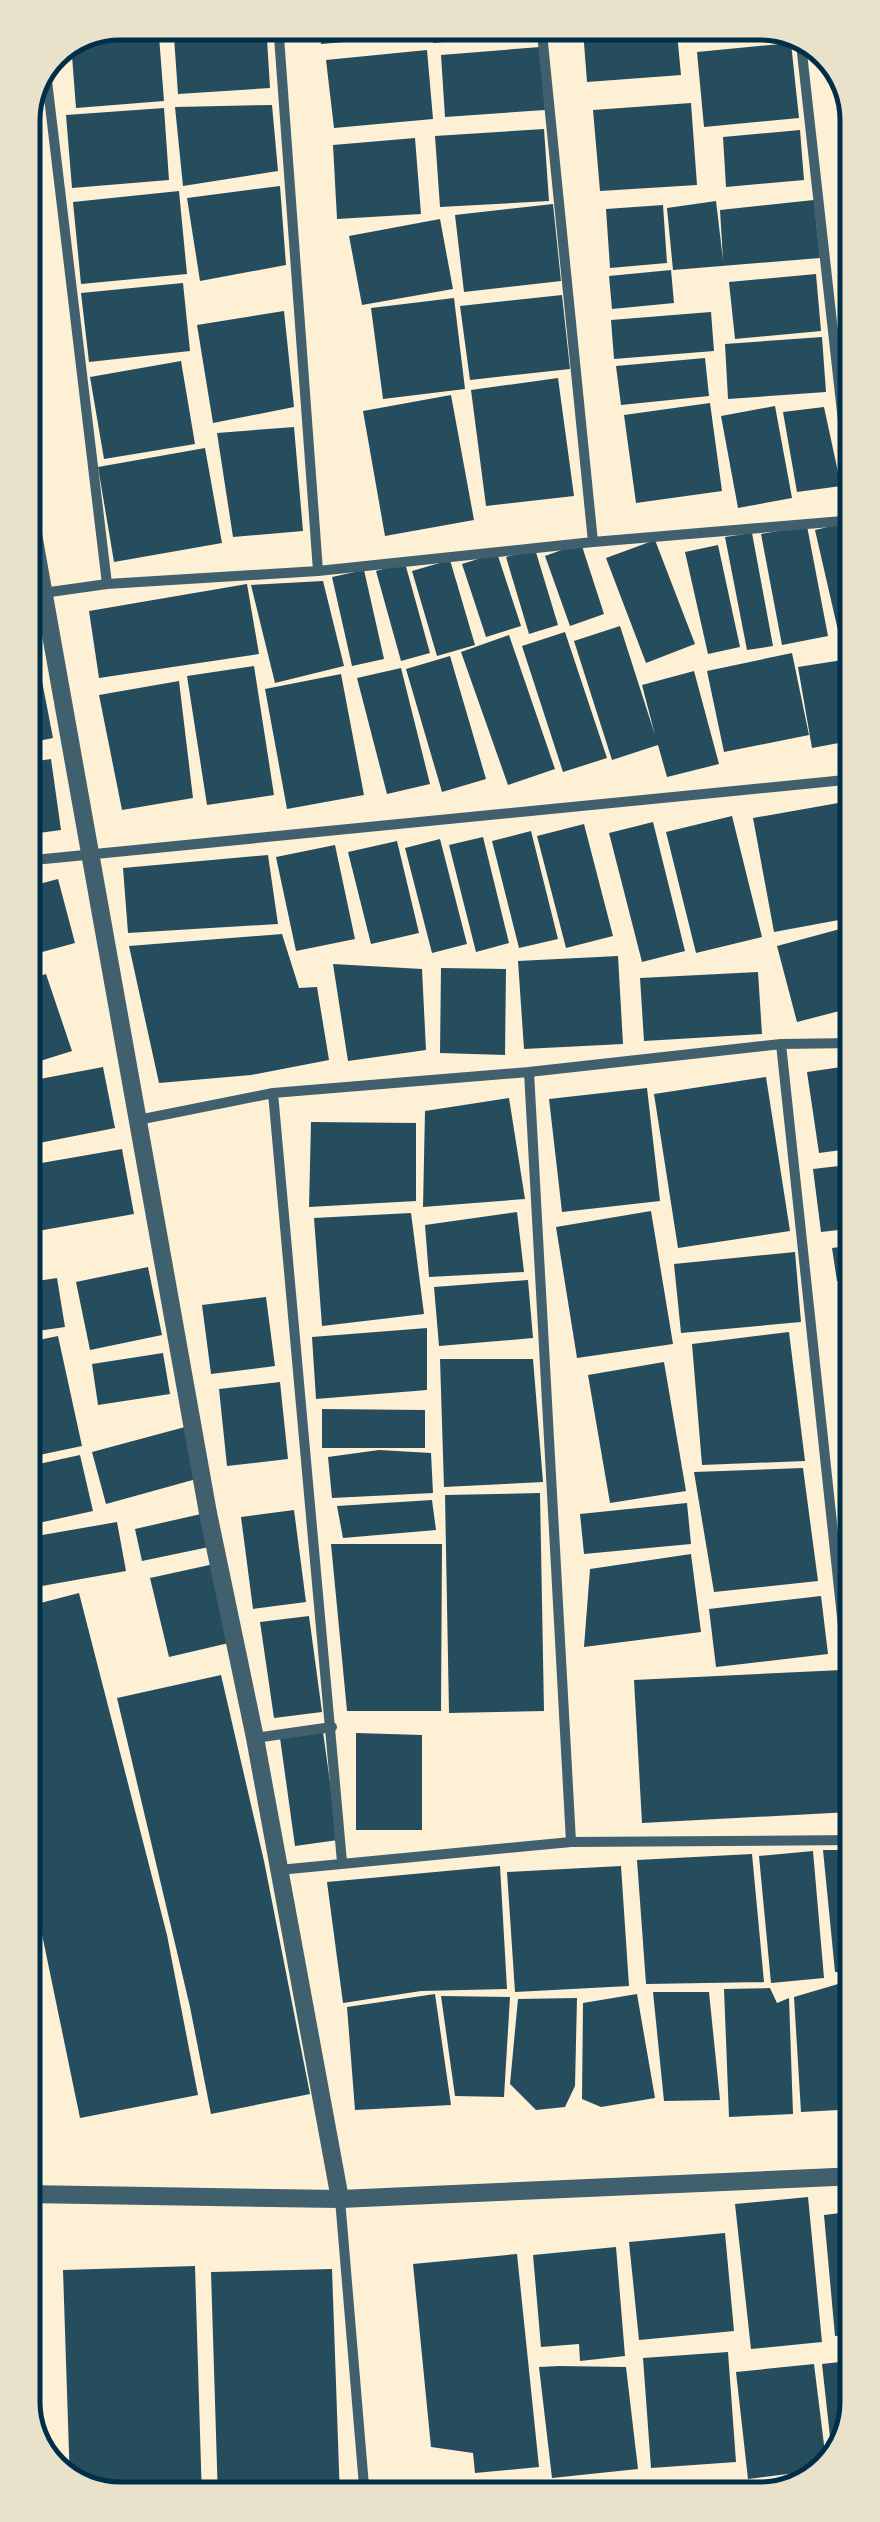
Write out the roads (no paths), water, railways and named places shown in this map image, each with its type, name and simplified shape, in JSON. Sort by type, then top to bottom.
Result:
[{"type":"street","points":[[279,40],[318,571]]},
{"type":"street","points":[[542,40],[593,542]]},
{"type":"street","points":[[802,53],[840,394]]},
{"type":"street","points":[[48,86],[107,584]]},
{"type":"street","points":[[43,593],[107,584],[318,571],[840,521]]},
{"type":"street","points":[[40,576],[208,1514],[340,2199],[364,2482]]},
{"type":"street","points":[[40,858],[840,781]]},
{"type":"street","points":[[138,1120],[272,1093],[530,1072],[781,1044],[840,1043]]},
{"type":"street","points":[[781,1044],[840,1606]]},
{"type":"street","points":[[530,1072],[570,1842]]},
{"type":"street","points":[[272,1093],[342,1862]]},
{"type":"street","points":[[254,1738],[332,1727]]},
{"type":"street","points":[[278,1870],[570,1842],[840,1840]]},
{"type":"street","points":[[40,2194],[340,2199],[840,2177]]}]
